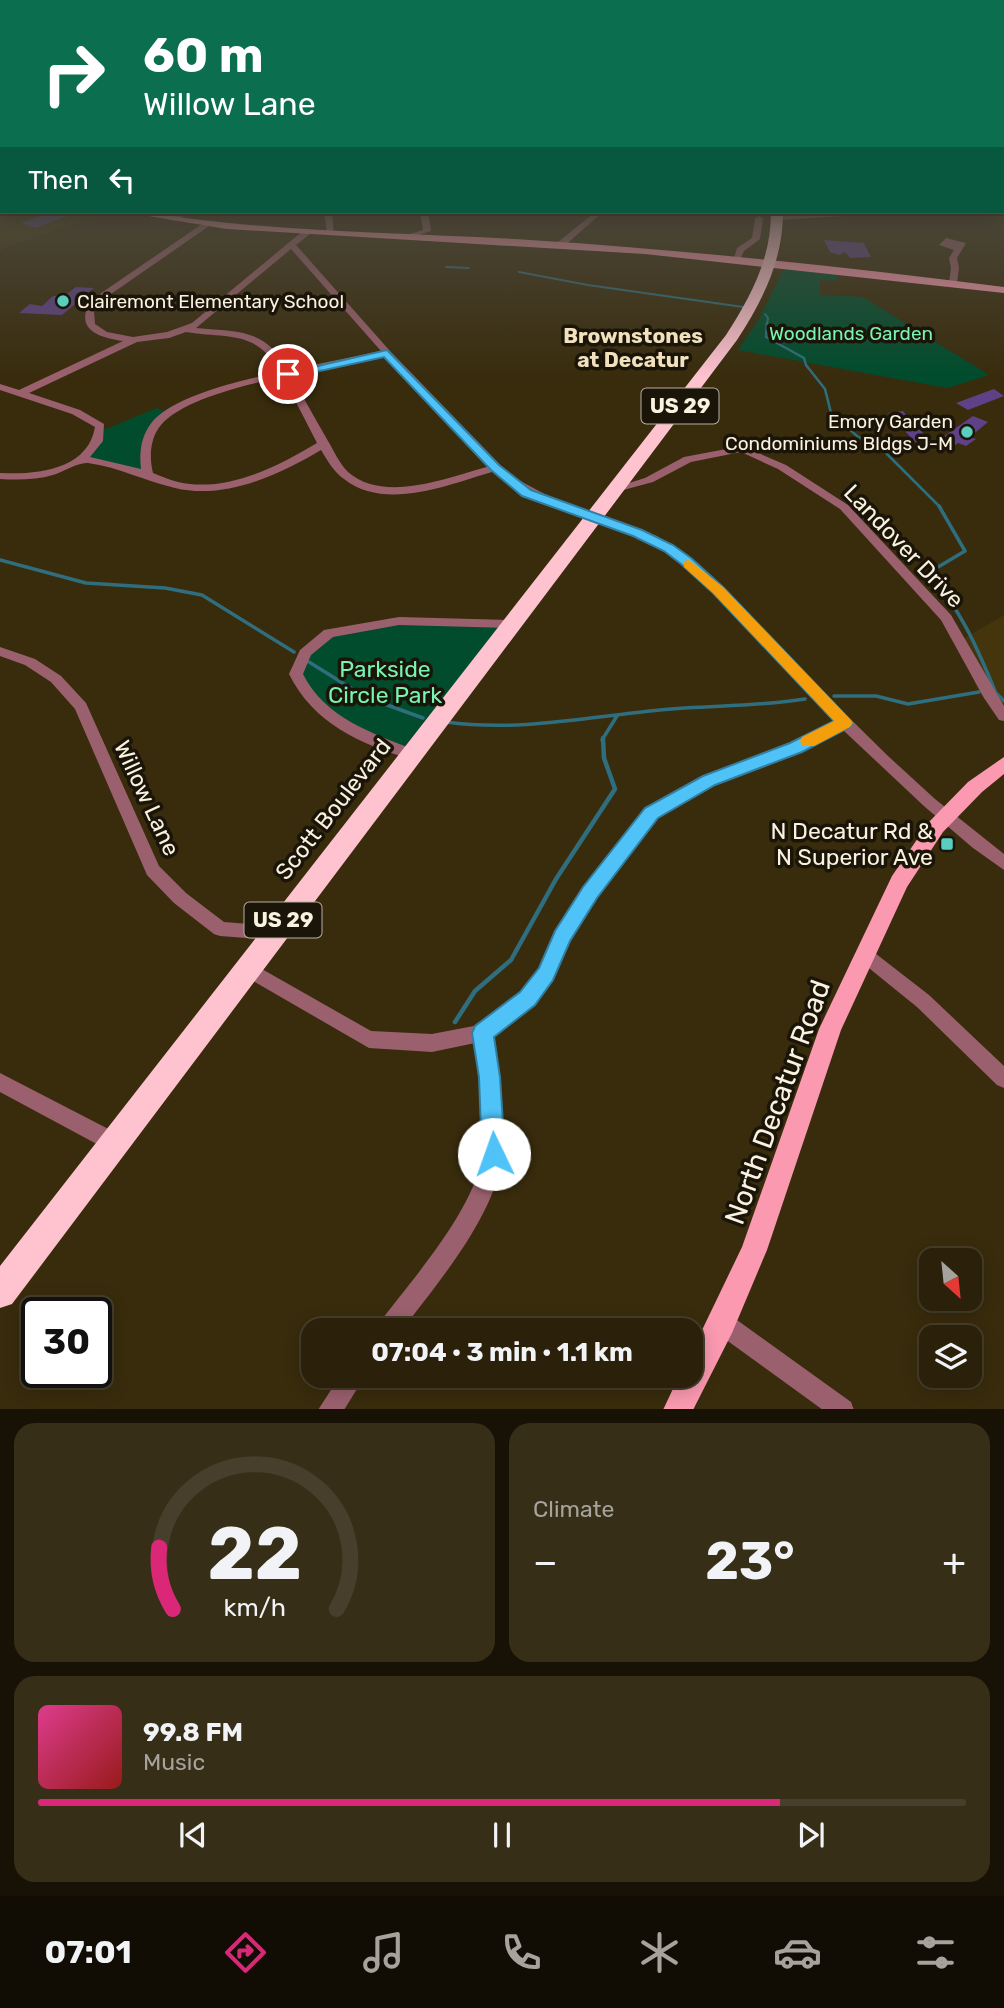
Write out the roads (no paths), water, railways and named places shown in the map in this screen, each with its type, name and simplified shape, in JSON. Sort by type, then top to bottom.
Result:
[{"type":"highway","name":"Scott Boulevard","points":[[0,1292],[732,337],[756,298],[771,264],[775,246]]},
{"type":"main road","points":[[569,246],[736,260],[1004,290]]},
{"type":"main road","name":"North Decatur Road","points":[[677,1409],[722,1323],[767,1215],[830,1029],[909,864],[946,816],[1004,764]]},
{"type":"street","points":[[176,246],[94,302],[89,309],[88,321],[101,333],[117,339],[135,340],[187,329],[201,322],[292,246],[495,468],[527,493],[638,533],[669,548],[686,561],[718,590],[845,723],[946,816],[1004,863]]},
{"type":"street","points":[[736,260],[740,250],[746,246]]},
{"type":"street","points":[[953,283],[956,268],[953,258],[957,248]]},
{"type":"street","points":[[187,329],[257,341],[267,347],[345,475],[358,484],[382,490],[428,486],[495,468]]},
{"type":"street","points":[[19,394],[135,340]]},
{"type":"street","points":[[148,475],[146,452],[149,438],[158,422],[179,406],[217,392],[387,353]]},
{"type":"street","points":[[0,387],[76,412],[100,426],[96,446],[83,458],[61,470],[17,478],[0,476]]},
{"type":"street","points":[[83,458],[148,475],[163,482],[183,486],[220,486],[268,472],[324,443]]},
{"type":"street","name":"Landover Drive","points":[[617,489],[649,480],[688,459],[728,450],[741,449],[782,467],[844,507],[946,618],[989,695],[1004,716]]},
{"type":"street","points":[[410,754],[348,729],[316,705],[300,686],[296,674],[305,653],[329,633],[356,627],[399,621],[511,624]]},
{"type":"street","name":"Willow Lane","points":[[0,651],[30,662],[47,674],[80,707],[153,870],[180,898],[220,929],[273,933]]},
{"type":"street","points":[[247,969],[369,1039],[432,1044],[482,1033],[527,998],[546,974],[562,937],[590,892],[652,813],[709,780],[796,748],[845,723]]},
{"type":"street","points":[[865,955],[923,1001],[1004,1079]]},
{"type":"street","points":[[397,1318],[476,1207],[494,1154],[489,1077],[482,1033]]},
{"type":"street","points":[[0,1082],[113,1142]]},
{"type":"street","points":[[722,1323],[843,1409]]},
{"type":"street","points":[[329,1409],[345,1388]]},
{"type":"waterway","points":[[446,267],[469,268]]},
{"type":"waterway","points":[[519,272],[588,285],[743,307]]},
{"type":"waterway","points":[[765,314],[768,318],[767,325]]},
{"type":"waterway","points":[[767,323],[766,337],[804,358],[806,365],[825,389],[831,413],[857,436],[885,452],[939,506]]},
{"type":"waterway","points":[[939,506],[965,551],[928,573],[959,614],[995,691]]},
{"type":"waterway","points":[[0,560],[86,583],[165,588],[202,595],[294,652]]},
{"type":"waterway","points":[[309,662],[365,697],[423,718]]},
{"type":"waterway","points":[[994,691],[1004,701]]},
{"type":"waterway","points":[[834,696],[876,696],[908,704],[979,692]]},
{"type":"waterway","points":[[446,722],[473,725],[527,724],[805,699]]},
{"type":"waterway","points":[[603,738],[617,716]]},
{"type":"waterway","points":[[455,1022],[475,991],[511,960],[556,879],[615,789],[604,758],[603,738]]},
{"type":"place","name":"Clairemont Elementary School","points":[[63,301]]},
{"type":"place","name":"Emory Garden Condominiums Bldgs J-M","points":[[967,432]]},
{"type":"place","name":"N Decatur Rd & N Superior Ave","points":[[947,844]]},
{"type":"district","name":"Brownstones at Decatur","points":[[633,348]]},
{"type":"park label","name":"Woodlands Garden","points":[[851,333]]},
{"type":"park label","name":"Parkside Circle Park","points":[[385,682]]}]
